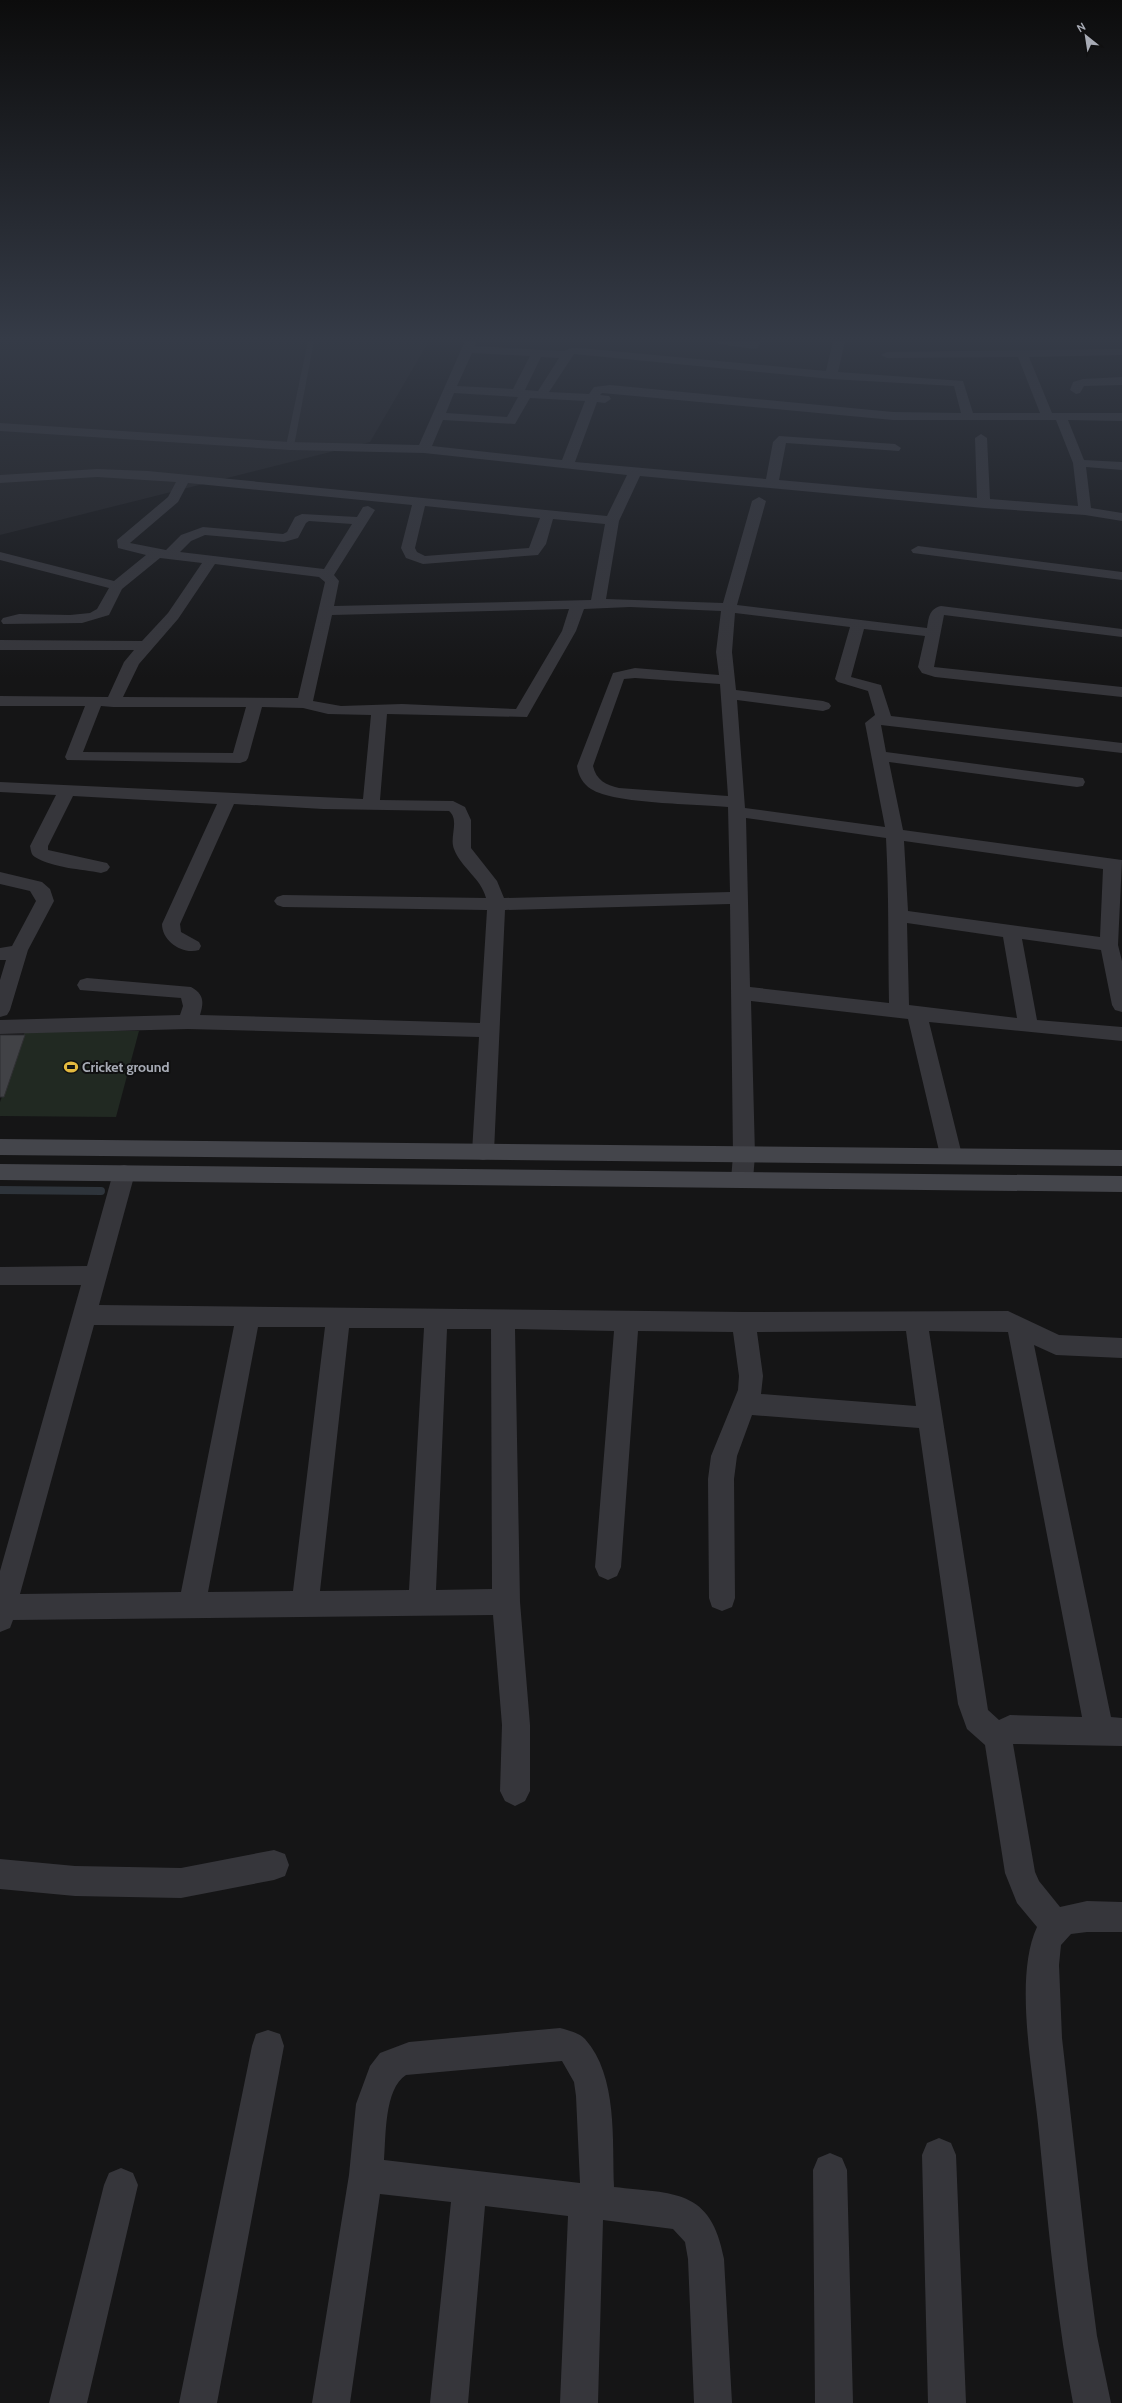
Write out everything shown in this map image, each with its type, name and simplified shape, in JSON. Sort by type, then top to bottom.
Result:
[{"type":"street","points":[[461,453],[635,472],[984,504],[1085,511],[1122,516]]},
{"type":"street","points":[[567,465],[571,453]]},
{"type":"street","points":[[772,484],[777,453]]},
{"type":"street","points":[[981,453],[984,504]]},
{"type":"street","points":[[1075,453],[1079,463],[1085,511]]},
{"type":"street","points":[[1079,463],[1122,466]]},
{"type":"street","points":[[598,603],[612,521],[635,472]]},
{"type":"street","points":[[0,479],[104,473],[184,479],[612,521]]},
{"type":"street","points":[[184,479],[173,499],[122,543],[127,547],[163,554],[327,575],[332,581],[305,704]]},
{"type":"street","points":[[327,575],[363,521],[373,498]]},
{"type":"street","points":[[742,1180],[744,1155],[736,807],[728,687],[724,652],[728,610],[758,501]]},
{"type":"street","points":[[419,502],[408,548],[411,555],[423,560],[533,552],[539,544],[548,515]]},
{"type":"street","points":[[8,621],[25,618],[94,617],[104,612],[108,597],[118,586],[186,538],[203,531],[284,538],[293,535],[300,520],[307,517],[363,521]]},
{"type":"street","points":[[918,550],[1122,576]]},
{"type":"street","points":[[0,556],[118,586]]},
{"type":"street","points":[[113,702],[132,662],[148,646],[173,616],[211,560]]},
{"type":"street","points":[[326,611],[598,603],[713,606],[728,610],[933,633]]},
{"type":"street","points":[[0,702],[305,704],[315,708],[336,710],[380,709],[521,714],[569,631],[578,604]]},
{"type":"street","points":[[1122,633],[944,610],[937,612],[926,667],[930,671],[1122,692]]},
{"type":"street","points":[[858,625],[843,679],[875,688],[884,719]]},
{"type":"street","points":[[0,645],[148,646]]},
{"type":"street","points":[[823,706],[728,687],[635,673],[618,676],[585,766],[586,774],[592,782],[605,790],[619,793],[736,807],[895,835],[1117,865],[1109,945],[1122,1006]]},
{"type":"street","points":[[95,702],[73,757],[240,758],[255,703]]},
{"type":"street","points":[[371,805],[380,709]]},
{"type":"street","points":[[951,1155],[908,1012],[897,932],[899,916],[895,835],[873,723],[876,720],[884,719],[1122,748]]},
{"type":"street","points":[[880,756],[1077,782]]},
{"type":"street","points":[[0,787],[371,805],[453,806],[459,810],[463,818],[462,847],[468,858],[490,882],[496,904],[483,1152]]},
{"type":"street","points":[[67,790],[39,849],[40,853],[55,858],[102,866]]},
{"type":"street","points":[[192,946],[177,939],[172,934],[171,924],[228,799]]},
{"type":"street","points":[[0,878],[36,886],[43,894],[45,900],[42,909],[19,950],[0,1010]]},
{"type":"street","points":[[283,901],[496,904],[738,898]]},
{"type":"street","points":[[899,916],[1109,945]]},
{"type":"street","points":[[1010,931],[1028,1026]]},
{"type":"street","points":[[0,954],[10,954],[19,950]]},
{"type":"street","points":[[87,985],[184,992],[192,996],[193,1001],[188,1022]]},
{"type":"street","points":[[741,993],[1028,1026],[1122,1034]]},
{"type":"street","points":[[0,1027],[188,1022],[489,1030]]},
{"type":"street","points":[[0,1147],[744,1155],[951,1155],[981,1158],[1122,1158]]},
{"type":"street","points":[[0,1172],[1122,1184]]},
{"type":"street","points":[[124,1173],[86,1315],[1,1612],[192,1605],[506,1602]]},
{"type":"street","points":[[0,1276],[96,1275]]},
{"type":"street","points":[[86,1315],[503,1318],[744,1322],[1008,1321],[1018,1325],[1032,1335],[1056,1345],[1122,1348]]},
{"type":"street","points":[[192,1605],[248,1317]]},
{"type":"street","points":[[305,1604],[338,1317]]},
{"type":"street","points":[[422,1603],[436,1318]]},
{"type":"street","points":[[503,1318],[506,1602],[516,1725],[515,1791]]},
{"type":"street","points":[[608,1567],[628,1320]]},
{"type":"street","points":[[916,1321],[972,1704],[977,1719],[998,1738],[1020,1873],[1028,1892],[1056,1926]]},
{"type":"street","points":[[722,1598],[722,1479],[724,1456],[730,1436],[746,1404],[751,1376],[744,1322]]},
{"type":"street","points":[[998,1738],[1010,1728],[1111,1731],[1018,1325]]},
{"type":"street","points":[[746,1404],[930,1418]]},
{"type":"street","points":[[0,1874],[75,1881],[181,1883],[274,1865]]},
{"type":"street","points":[[1092,2403],[1076,2322],[1047,2051],[1044,1985],[1045,1960],[1047,1941],[1056,1926],[1081,1916],[1122,1917]]},
{"type":"street","points":[[331,2403],[366,2175],[376,2090],[389,2067],[405,2058],[560,2044],[573,2049],[590,2077],[593,2096],[592,2201],[579,2403]]},
{"type":"street","points":[[198,2403],[268,2046]]},
{"type":"street","points":[[939,2155],[947,2403]]},
{"type":"street","points":[[830,2170],[834,2403]]},
{"type":"street","points":[[366,2175],[679,2212],[688,2218],[697,2228],[703,2240],[706,2259],[713,2403]]},
{"type":"street","points":[[68,2403],[121,2185]]},
{"type":"street","points":[[449,2403],[470,2187]]},
{"type":"shaded area","points":[[0,453],[326,453],[0,535]]},
{"type":"shaded area","name":"Cricket ground","points":[[25,1031],[139,1031],[116,1117],[0,1116],[0,1102]]},
{"type":"building","points":[[0,1035],[25,1035],[4,1097],[0,1097]]},
{"type":"waterway","points":[[0,1190],[101,1191]]},
{"type":"place","name":"Cricket ground","points":[[71,1067]]}]
